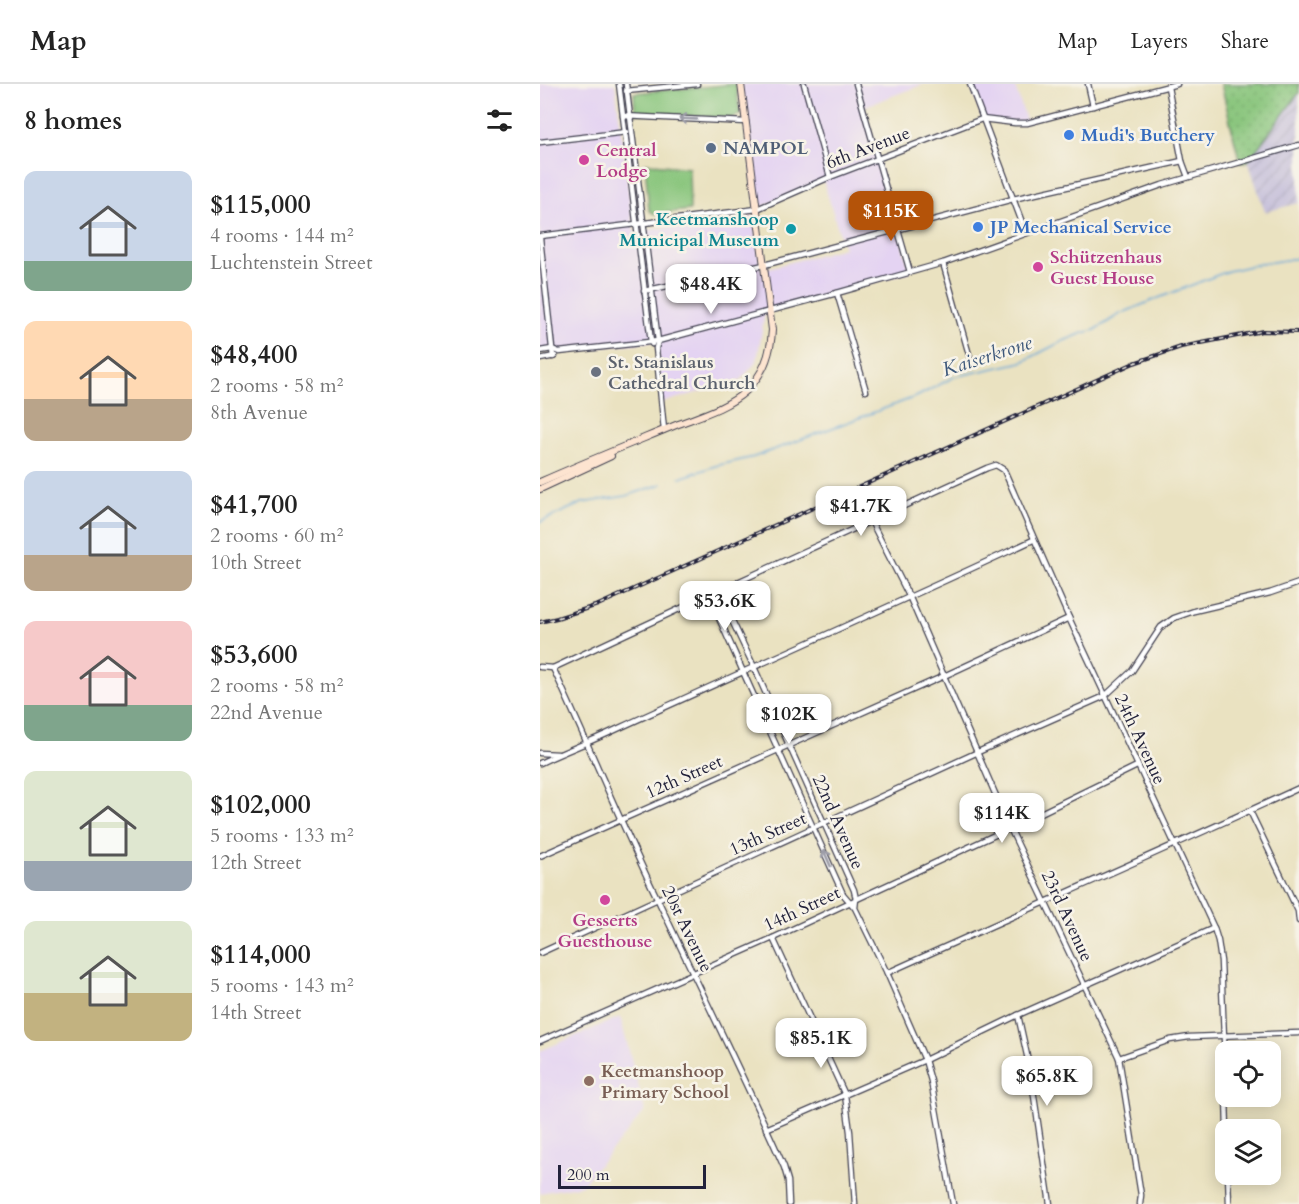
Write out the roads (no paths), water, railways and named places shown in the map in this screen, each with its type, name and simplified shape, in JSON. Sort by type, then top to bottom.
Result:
[{"type":"main road","points":[[540,482],[720,407],[739,397],[752,385],[763,368],[770,349],[772,330],[741,84]]},
{"type":"main road","points":[[540,489],[641,440]]},
{"type":"street","points":[[619,84],[651,342],[656,348]]},
{"type":"street","points":[[626,84],[658,341],[656,348],[664,430]]},
{"type":"street","points":[[620,92],[697,84]]},
{"type":"street","points":[[804,84],[830,177]]},
{"type":"street","points":[[856,84],[910,272]]},
{"type":"street","points":[[970,84],[1026,233]]},
{"type":"street","points":[[1088,84],[1093,106]]},
{"type":"street","name":"6th Avenue","points":[[540,237],[757,209],[830,177],[982,119],[1027,123],[1177,84]]},
{"type":"street","points":[[1168,85],[1182,161],[1188,177]]},
{"type":"street","points":[[623,116],[746,122]]},
{"type":"street","points":[[540,142],[632,132]]},
{"type":"street","points":[[540,351],[552,349],[560,352],[658,341],[837,293],[943,263],[1188,177],[1299,145]]},
{"type":"street","points":[[644,291],[764,265],[1013,199],[1182,161]]},
{"type":"street","points":[[540,237],[553,357]]},
{"type":"street","points":[[943,263],[970,358]]},
{"type":"street","points":[[837,293],[866,391]]},
{"type":"street","points":[[540,359],[553,357],[560,352]]},
{"type":"street","name":"24th Avenue","points":[[871,521],[987,468],[996,465],[1004,470],[1033,540],[1214,928],[1221,961],[1224,1041]]},
{"type":"street","points":[[540,667],[553,668],[871,521]]},
{"type":"street","name":"23rd Avenue","points":[[871,521],[910,598],[1010,828],[1119,1058],[1141,1195],[1140,1204]]},
{"type":"street","points":[[540,763],[910,598],[1033,540]]},
{"type":"street","name":"13th Street","points":[[540,953],[1105,696],[1132,671],[1161,627],[1174,618],[1270,593],[1299,583]]},
{"type":"street","points":[[709,596],[709,585],[718,591]]},
{"type":"street","name":"22nd Avenue","points":[[718,591],[854,890],[855,908]]},
{"type":"street","name":"22nd Avenue","points":[[709,596],[843,894],[855,908],[887,973],[925,1060],[931,1081],[953,1204]]},
{"type":"street","name":"12th Street","points":[[540,856],[945,676],[1069,618]]},
{"type":"street","name":"20st Avenue","points":[[553,668],[657,899],[784,1167],[788,1181],[789,1204]]},
{"type":"street","points":[[540,753],[560,754]]},
{"type":"street","name":"14th Street","points":[[540,1041],[773,938],[1137,766]]},
{"type":"street","points":[[887,973],[1299,788]]},
{"type":"street","points":[[1250,811],[1298,911],[1299,921]]},
{"type":"street","points":[[766,1129],[925,1060],[1018,1015],[1214,928]]},
{"type":"street","points":[[773,938],[845,1095],[855,1204]]},
{"type":"street","points":[[1018,1015],[1030,1069],[1050,1204]]},
{"type":"street","points":[[1119,1058],[1170,1040],[1189,1037],[1299,1033]]},
{"type":"street","points":[[1228,1185],[1228,1204]]},
{"type":"waterway","name":"Kaiserkrone","points":[[680,478],[715,466],[754,457],[918,396],[954,377],[1022,362],[1061,342],[1095,330],[1120,314],[1228,271],[1299,258]]},
{"type":"waterway","name":"Kaiserkrone","points":[[540,522],[582,503],[626,496],[662,484]]},
{"type":"railway","points":[[540,622],[598,605],[1134,363],[1181,347],[1263,331],[1299,332]]},
{"type":"place","name":"Mudi's Butchery","points":[[1069,135]]},
{"type":"place","name":"NAMPOL","points":[[711,148]]},
{"type":"place","name":"Central Lodge","points":[[584,160]]},
{"type":"place","name":"JP Mechanical Service","points":[[978,227]]},
{"type":"place","name":"Keetmanshoop Municipal Museum","points":[[791,229]]},
{"type":"place","name":"Schützenhaus Guest House","points":[[1038,267]]},
{"type":"place","name":"St. Stanislaus Cathedral Church","points":[[596,372]]},
{"type":"place","name":"Gesserts Guesthouse","points":[[605,900]]},
{"type":"place","name":"Keetmanshoop Primary School","points":[[589,1081]]}]
